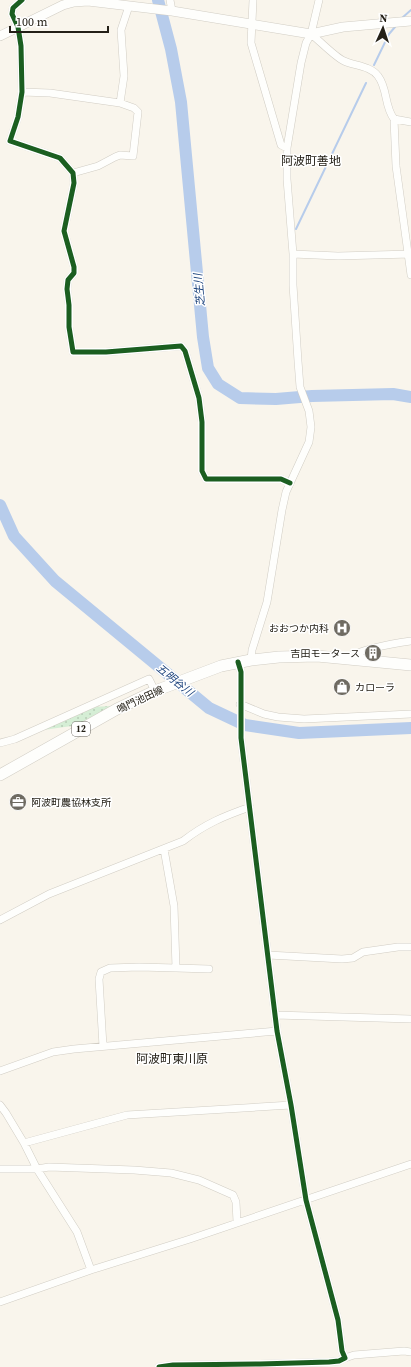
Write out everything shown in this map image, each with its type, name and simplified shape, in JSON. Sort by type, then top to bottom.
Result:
[{"type":"main road","name":"鳴門池田線","points":[[0,774],[117,709],[159,689],[221,666],[238,662],[279,657],[316,656],[411,665]]},
{"type":"street","points":[[22,0],[13,8],[12,14],[18,27],[21,46],[22,92],[18,117],[10,142],[60,158],[73,173],[74,183],[64,231],[74,268],[74,273],[68,280],[67,288],[69,327],[73,352],[106,352],[181,346],[185,351],[199,398],[202,422],[202,471],[206,479],[281,479],[290,483]]},
{"type":"street","points":[[170,0],[170,11]]},
{"type":"street","points":[[253,0],[251,43],[280,145],[287,148]]},
{"type":"street","points":[[251,660],[252,650],[267,602],[282,510],[290,483],[309,442],[311,427],[309,411],[300,386],[293,285],[293,254],[287,179],[287,148],[301,63],[306,43],[311,34],[319,0]]},
{"type":"street","points":[[0,36],[63,5],[74,2],[88,1],[170,11],[311,34],[343,27],[411,21]]},
{"type":"street","points":[[120,103],[124,76],[121,30],[129,6]]},
{"type":"street","points":[[311,34],[343,61],[378,74],[383,84],[389,113],[394,119],[396,166],[410,254],[411,275]]},
{"type":"street","points":[[22,92],[50,93],[120,103],[134,108],[138,112],[133,156],[120,155],[98,166],[73,173]]},
{"type":"street","points":[[394,119],[411,122]]},
{"type":"street","points":[[293,254],[338,256],[410,254]]},
{"type":"street","points":[[345,658],[357,652],[394,643],[411,641]]},
{"type":"street","points":[[238,662],[241,672],[241,731],[277,1031],[291,1105],[306,1200],[338,1320],[342,1351],[345,1358]]},
{"type":"street","points":[[0,743],[21,736],[148,679],[159,689]]},
{"type":"street","points":[[240,706],[278,718],[304,719],[411,714]]},
{"type":"street","points":[[0,920],[49,894],[183,841],[197,830],[218,818],[250,807]]},
{"type":"street","points":[[164,849],[174,906],[176,968]]},
{"type":"street","points":[[268,955],[342,959],[353,958],[363,952],[398,947],[411,947]]},
{"type":"street","points":[[103,1046],[99,979],[102,972],[110,968],[139,967],[209,970]]},
{"type":"street","points":[[275,1015],[411,1019]]},
{"type":"street","points":[[0,1072],[53,1052],[74,1048],[277,1031]]},
{"type":"street","points":[[0,1105],[77,1232],[90,1270]]},
{"type":"street","points":[[24,1143],[127,1115],[291,1105]]},
{"type":"street","points":[[0,1302],[90,1270],[190,1239],[411,1164]]},
{"type":"street","points":[[0,1168],[38,1169],[49,1167],[171,1173],[199,1180],[232,1195],[236,1202],[238,1222]]},
{"type":"street","points":[[159,1367],[173,1364],[329,1362],[339,1361],[354,1355],[404,1351],[411,1352]]},
{"type":"green space","points":[[112,706],[79,725],[43,730],[91,707]]},
{"type":"waterway","name":"芝生川","points":[[158,0],[171,49],[181,102],[203,337],[208,368],[218,384],[240,398],[276,399],[312,396],[393,394],[411,397]]},
{"type":"waterway","points":[[402,18],[411,10]]},
{"type":"waterway","points":[[374,65],[389,34],[395,27]]},
{"type":"waterway","points":[[296,229],[366,83]]},
{"type":"waterway","name":"五明谷川","points":[[0,505],[14,536],[55,581],[209,708],[245,725],[299,733],[411,728]]},
{"type":"cycle path","points":[[22,0],[13,8],[12,14],[18,27],[21,46],[22,92],[18,117],[10,141],[60,158],[73,173],[74,183],[64,231],[74,267],[74,273],[68,280],[67,289],[69,327],[73,352],[106,352],[181,346],[185,351],[199,398],[202,422],[202,471],[206,479],[281,479],[290,483]]},
{"type":"cycle path","points":[[159,1367],[173,1365],[329,1362],[339,1361],[345,1358],[342,1351],[338,1320],[306,1200],[291,1105],[277,1031],[241,738],[241,672],[238,662]]},
{"type":"place","name":"おおつか内科","points":[[342,628]]},
{"type":"place","name":"吉田モータース","points":[[373,653]]},
{"type":"place","name":"カローラ","points":[[342,687]]},
{"type":"place","name":"阿波町農協林支所","points":[[18,802]]},
{"type":"district","name":"阿波町善地","points":[[311,161]]},
{"type":"district","name":"阿波町東川原","points":[[172,1059]]}]
